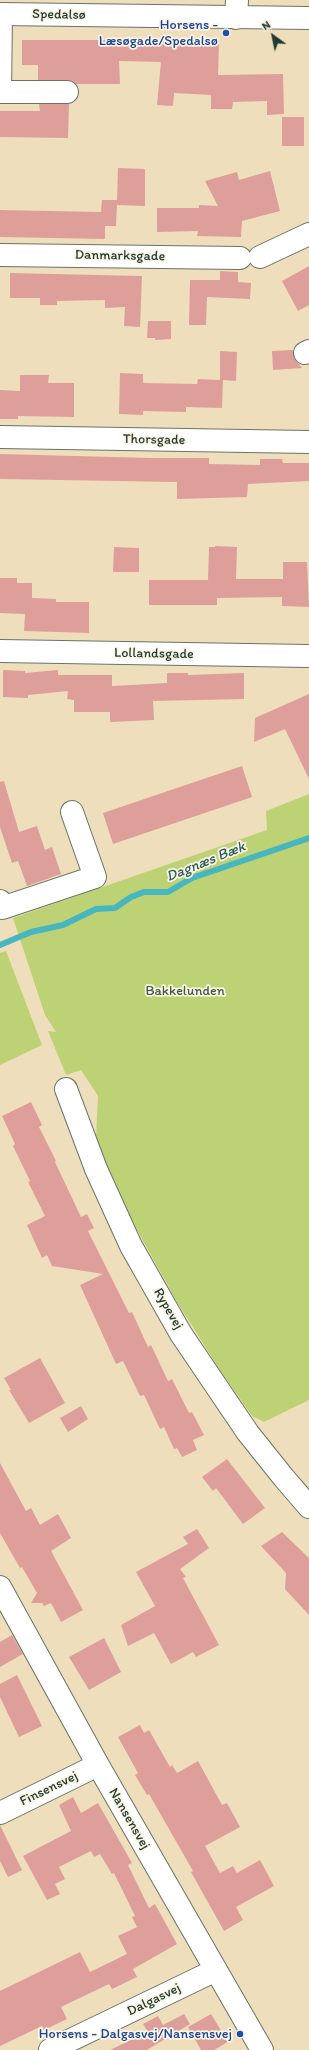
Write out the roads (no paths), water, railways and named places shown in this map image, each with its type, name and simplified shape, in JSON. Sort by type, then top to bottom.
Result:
[{"type":"street","name":"Spedalsø","points":[[67,92],[0,92],[0,14],[237,9],[309,18]]},
{"type":"street","name":"Danmarksgade","points":[[0,255],[250,258],[309,234]]},
{"type":"street","name":"Thorsgade","points":[[0,437],[309,442]]},
{"type":"street","name":"Lollandsgade","points":[[0,651],[309,656]]},
{"type":"street","points":[[0,901],[2,908],[95,877],[72,812]]},
{"type":"street","name":"Rypevej","points":[[66,1089],[105,1190],[131,1246],[181,1334],[248,1433],[309,1507]]},
{"type":"street","name":"Nansensvej","points":[[0,1587],[98,1765],[262,2050]]},
{"type":"street","name":"Finsensvej","points":[[0,1813],[98,1765]]},
{"type":"street","name":"Dalgasvej","points":[[50,2050],[216,1970]]},
{"type":"waterway","name":"Dagnæs Bæk","points":[[0,945],[31,932],[63,925],[96,909],[115,908],[131,897],[144,892],[168,892],[192,878],[309,838]]},
{"type":"place","name":"Horsens - Læsøgade/Spedalsø","points":[[226,33]]},
{"type":"place","name":"Horsens - Dalgasvej/Nansensvej","points":[[240,2034]]},
{"type":"park label","name":"Bakkelunden","points":[[185,991]]}]
